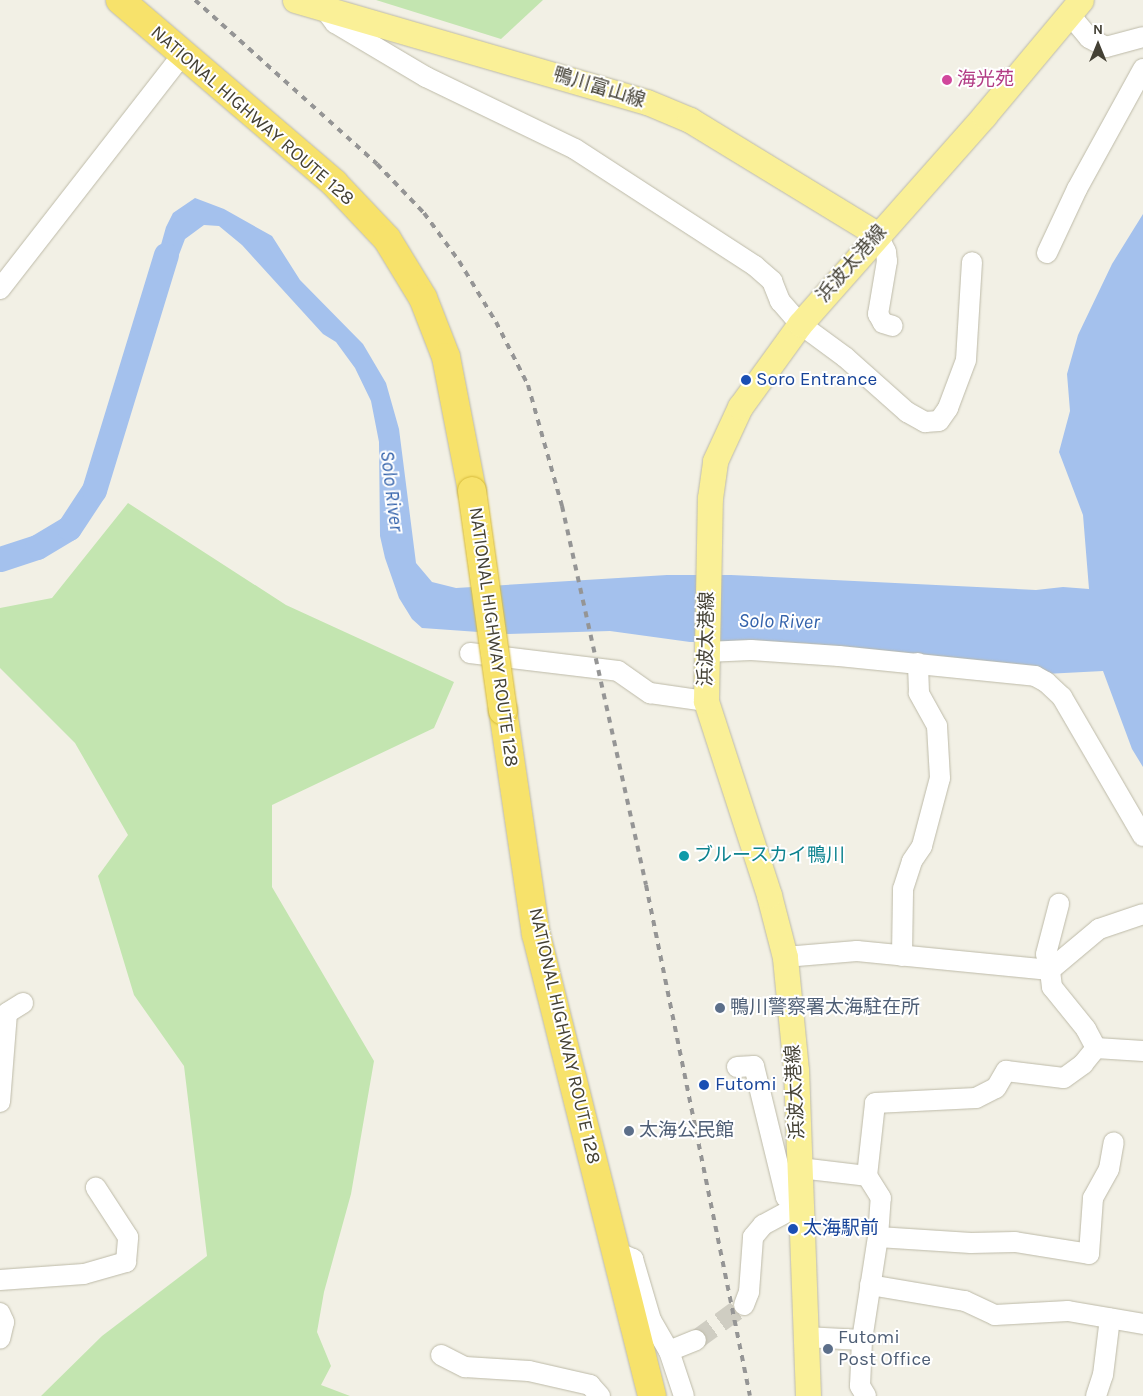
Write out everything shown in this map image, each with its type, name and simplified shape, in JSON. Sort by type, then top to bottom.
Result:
[{"type":"highway","name":"NATIONAL HIGHWAY ROUTE 128","points":[[120,0],[182,55],[334,183],[387,239],[424,298],[446,358],[472,491],[536,934],[652,1396]]},
{"type":"main road","name":"鴨川富山線","points":[[309,4],[647,102],[690,120],[877,234]]},
{"type":"main road","name":"浜波太港線","points":[[808,1396],[795,1061],[785,957],[769,895],[706,701],[710,498],[720,444],[752,387],[800,324],[1075,8]]},
{"type":"street","points":[[309,4],[335,23],[426,77],[575,150],[755,266],[772,281],[780,301],[800,324],[845,357],[907,412],[925,422],[938,421],[948,408],[966,360],[972,262]]},
{"type":"street","points":[[1075,8],[1089,38],[1106,46],[1143,37]]},
{"type":"street","points":[[0,288],[182,55]]},
{"type":"street","points":[[1047,253],[1077,189],[1143,69]]},
{"type":"street","points":[[877,234],[886,252],[887,261],[878,314],[883,323],[893,326]]},
{"type":"street","points":[[706,648],[918,663],[1012,672],[1046,682],[1062,697],[1143,836]]},
{"type":"street","points":[[470,653],[618,671],[650,693],[706,701]]},
{"type":"street","points":[[902,956],[903,889],[912,861],[922,846],[940,778],[937,726],[919,693],[918,663]]},
{"type":"street","points":[[1059,904],[1046,954],[1052,987],[1086,1029],[1096,1048]]},
{"type":"street","points":[[785,957],[857,951],[1050,970],[1099,928],[1143,914]]},
{"type":"street","points":[[0,1102],[7,1013],[23,1003]]},
{"type":"street","points":[[1096,1048],[1143,1052]]},
{"type":"street","points":[[866,1396],[860,1386],[862,1340],[878,1237],[881,1198],[867,1176],[876,1103],[976,1098],[996,1088],[1006,1071],[1064,1078],[1084,1064],[1096,1048]]},
{"type":"street","points":[[738,1067],[754,1066],[786,1197],[802,1204]]},
{"type":"street","points":[[878,1237],[972,1243],[1015,1242],[1089,1254],[1093,1198],[1109,1169],[1114,1142]]},
{"type":"street","points":[[800,1168],[867,1176]]},
{"type":"street","points":[[0,1280],[84,1274],[126,1262],[128,1237],[96,1188]]},
{"type":"street","points":[[744,1305],[749,1292],[753,1237],[763,1225],[802,1204]]},
{"type":"street","points":[[614,1250],[633,1259],[650,1320],[669,1351],[684,1396]]},
{"type":"street","points":[[870,1286],[964,1301],[995,1314],[1068,1311],[1143,1324]]},
{"type":"street","points":[[0,1313],[4,1322],[0,1339]]},
{"type":"street","points":[[1096,1396],[1103,1375],[1110,1318]]},
{"type":"street","points":[[805,1337],[862,1340]]},
{"type":"street","points":[[669,1351],[696,1340]]},
{"type":"street","points":[[441,1355],[466,1367],[529,1371],[590,1385],[600,1396]]},
{"type":"green space","points":[[376,0],[543,0],[501,39]]},
{"type":"green space","points":[[128,503],[286,605],[454,682],[434,728],[272,805],[272,887],[374,1061],[351,1194],[324,1292],[317,1332],[331,1366],[321,1385],[350,1396],[41,1396],[102,1336],[207,1256],[184,1066],[134,995],[98,876],[128,835],[75,743],[0,668],[0,608],[52,598]]},
{"type":"water","points":[[195,198],[224,209],[272,236],[300,280],[363,344],[386,383],[399,429],[416,563],[432,582],[456,588],[667,575],[731,575],[1036,590],[1063,587],[1089,589],[1083,515],[1059,452],[1070,411],[1067,374],[1078,335],[1112,264],[1143,214],[1143,767],[1132,749],[1103,671],[1045,674],[902,653],[802,643],[690,642],[610,631],[507,634],[422,628],[412,619],[399,598],[385,558],[380,536],[379,442],[371,401],[355,368],[336,342],[323,334],[242,245],[219,226],[204,225],[185,239],[172,273],[152,291],[155,266],[166,227],[173,213]]},
{"type":"waterway","name":"Solo River","points":[[0,559],[37,547],[69,528],[94,490],[166,255]]},
{"type":"tunnel","points":[[696,1340],[744,1305]]},
{"type":"railway","points":[[195,0],[377,164],[424,213],[459,261],[496,322],[528,385],[562,506],[646,885],[750,1396]]},
{"type":"place","name":"海光苑","points":[[947,80]]},
{"type":"place","name":"Soro Entrance","points":[[746,380]]},
{"type":"place","name":"ブルースカイ鴨川","points":[[684,856]]},
{"type":"place","name":"鴨川警察署太海駐在所","points":[[720,1008]]},
{"type":"place","name":"Futomi","points":[[704,1085]]},
{"type":"place","name":"太海公民館","points":[[629,1131]]},
{"type":"place","name":"太海駅前","points":[[793,1229]]},
{"type":"place","name":"Futomi Post Office","points":[[828,1349]]}]
